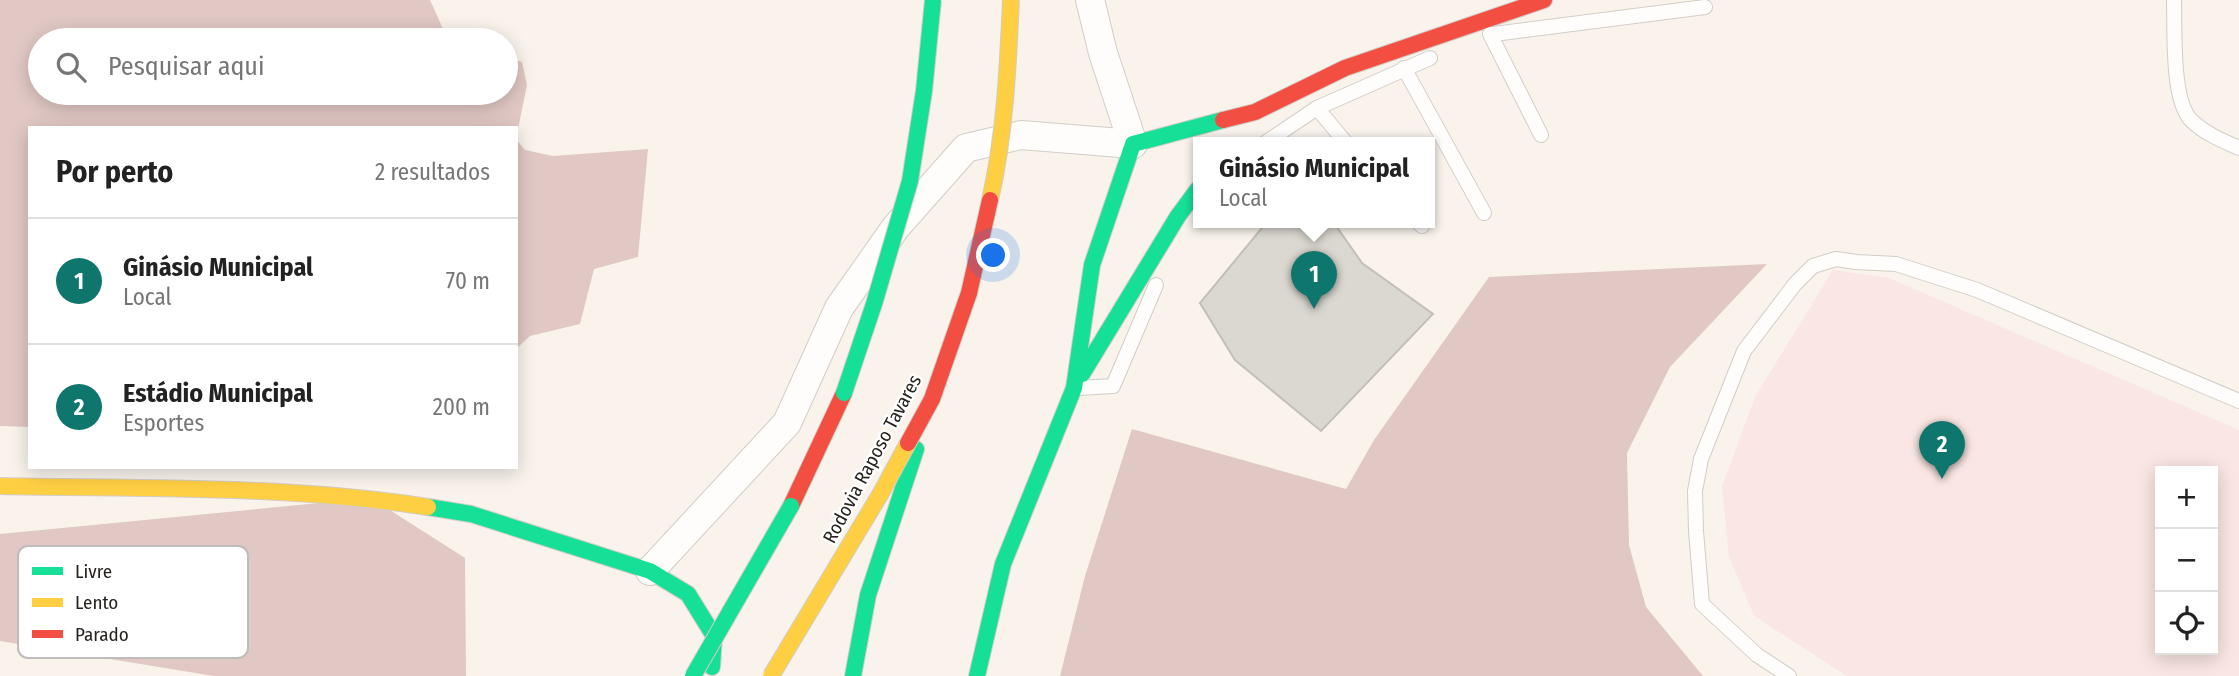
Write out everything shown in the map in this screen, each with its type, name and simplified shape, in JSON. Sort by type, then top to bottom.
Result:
[{"type":"main road","points":[[693,676],[791,506],[844,393],[874,304],[910,181],[924,91],[933,0]]},
{"type":"main road","name":"Rodovia Raposo Tavares","points":[[771,676],[881,493],[932,399],[969,293],[996,176],[1008,69],[1011,0]]},
{"type":"main road","points":[[1073,388],[1092,265],[1132,144],[1255,112],[1345,68],[1544,0]]},
{"type":"main road","points":[[1240,132],[1255,112]]},
{"type":"main road","points":[[977,676],[1003,564],[1073,388],[1178,216],[1193,196]]},
{"type":"main road","points":[[853,676],[868,595],[932,399]]},
{"type":"main road","points":[[0,486],[272,492],[371,498],[471,514],[650,571],[688,594],[713,635],[712,676]]},
{"type":"street","points":[[650,571],[788,423],[839,308],[896,227],[966,148],[1021,135],[1132,144],[1103,54],[1090,0]]},
{"type":"lane","points":[[2174,0],[2177,82],[2181,102],[2190,120],[2239,148]]},
{"type":"lane","points":[[1541,135],[1484,37],[1705,7]]},
{"type":"lane","points":[[1274,137],[1317,108],[1441,54]]},
{"type":"lane","points":[[1404,68],[1484,213]]},
{"type":"lane","points":[[1317,108],[1341,137]]},
{"type":"lane","points":[[1789,676],[1757,655],[1702,604],[1695,491],[1701,459],[1744,351],[1795,284],[1813,266],[1836,258],[1896,264],[1977,290],[2239,401]]},
{"type":"lane","points":[[1073,388],[1113,386],[1161,271]]},
{"type":"shaded area","points":[[0,0],[430,0],[443,28],[28,28],[28,105],[518,105],[518,61],[522,62],[527,85],[518,129],[518,126],[28,126],[28,427],[0,426]]},
{"type":"shaded area","points":[[518,141],[525,150],[553,156],[648,149],[638,257],[594,269],[580,324],[530,336],[518,347]]},
{"type":"shaded area","points":[[1767,264],[1670,367],[1627,453],[1629,545],[1646,607],[1703,676],[1060,676],[1085,576],[1132,429],[1346,489],[1374,440],[1489,277]]},
{"type":"shaded area","points":[[1833,270],[1889,278],[2239,430],[2239,676],[1847,676],[1754,616],[1729,556],[1722,487],[1755,397]]},
{"type":"shaded area","points":[[371,498],[465,558],[466,676],[214,676],[104,658],[248,658],[248,546],[18,546],[18,644],[0,641],[0,534]]},
{"type":"building","points":[[1262,228],[1338,228],[1362,263],[1433,314],[1321,431],[1235,360],[1200,303]]},
{"type":"traffic: fast","points":[[844,393],[874,304],[910,181],[924,91],[933,0]]},
{"type":"traffic: fast","points":[[977,676],[1003,564],[1074,388],[1092,265],[1133,144],[1223,120]]},
{"type":"traffic: fast","points":[[1082,374],[1193,196]]},
{"type":"traffic: fast","points":[[853,676],[868,595],[916,449]]},
{"type":"traffic: fast","points":[[693,676],[791,506]]},
{"type":"traffic: fast","points":[[428,507],[471,514],[650,571],[688,594],[714,636],[712,667]]},
{"type":"traffic: slow","points":[[990,200],[1002,126],[1011,0]]},
{"type":"traffic: slow","points":[[771,676],[908,443]]},
{"type":"traffic: slow","points":[[0,486],[268,491],[428,507]]},
{"type":"traffic: jam","points":[[1223,120],[1255,112],[1345,68],[1544,0]]},
{"type":"traffic: jam","points":[[908,443],[932,399],[969,293],[990,200]]},
{"type":"traffic: jam","points":[[791,506],[844,393]]},
{"type":"place","name":"Ginásio Municipal","points":[[1314,309]]},
{"type":"place","name":"Estádio Municipal","points":[[1942,479]]}]
